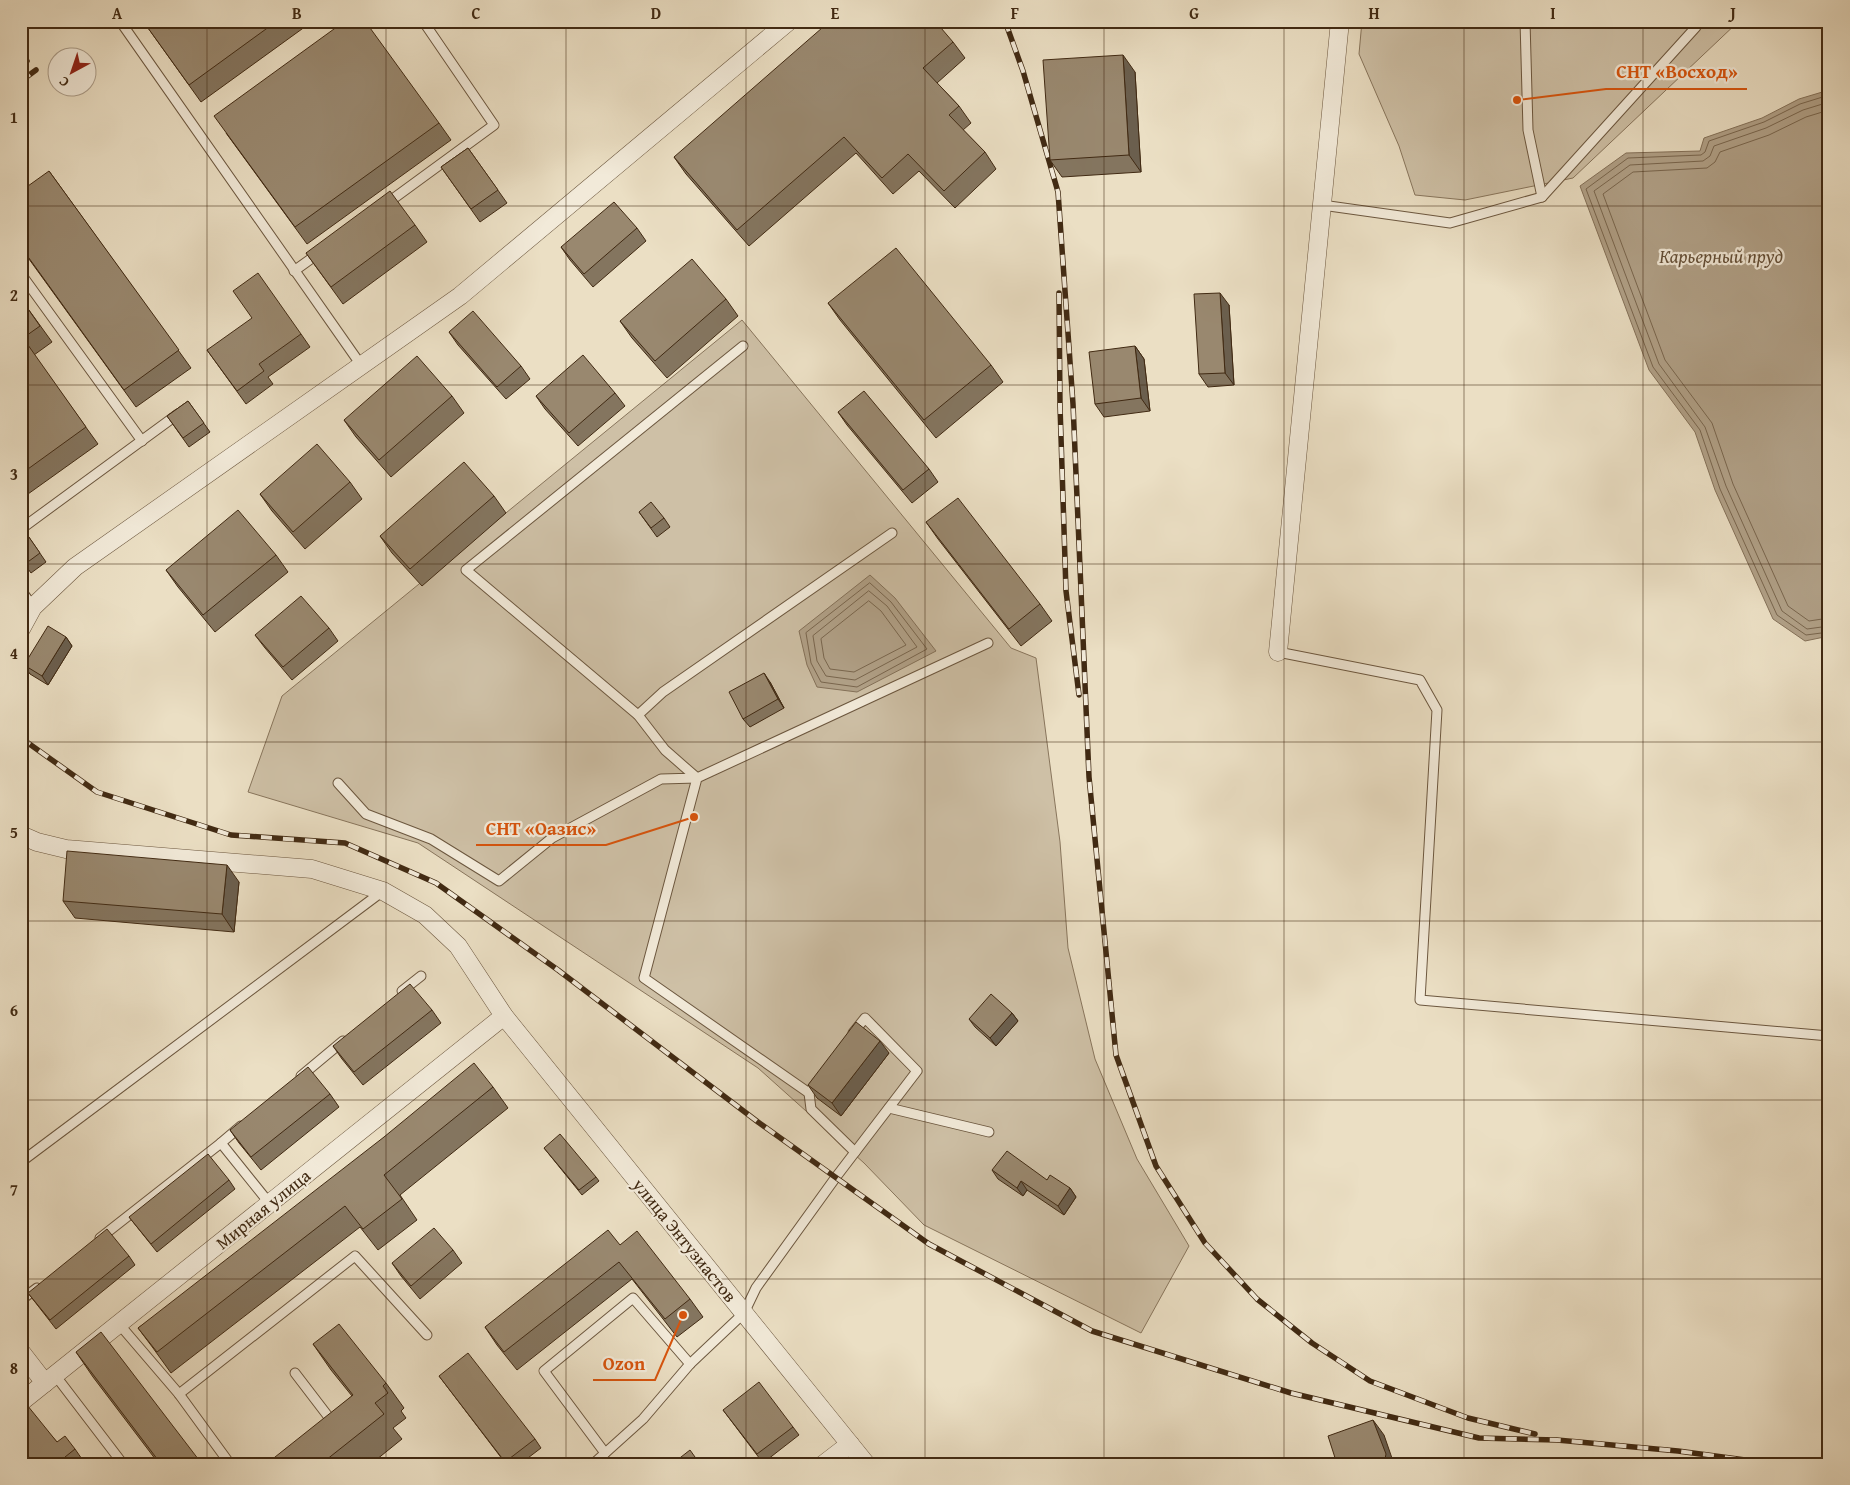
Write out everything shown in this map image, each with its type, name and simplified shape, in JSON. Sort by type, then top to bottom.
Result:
[{"type":"street","points":[[21,628],[33,607],[75,567],[460,296],[789,21]]},
{"type":"street","points":[[1278,652],[1340,21]]},
{"type":"street","name":"улица Энтузиастов","points":[[21,835],[37,842],[66,849],[312,869],[383,890],[425,915],[458,946],[504,1016],[866,1464]]},
{"type":"street","name":"Мирная улица","points":[[21,1402],[504,1016]]},
{"type":"street","points":[[21,1352],[50,1379]]},
{"type":"street","points":[[824,1464],[850,1444]]},
{"type":"lane","points":[[120,21],[361,365]]},
{"type":"lane","points":[[374,212],[494,125],[423,21]]},
{"type":"lane","points":[[1525,21],[1528,130],[1542,197]]},
{"type":"lane","points":[[1322,204],[1450,222],[1542,197],[1696,27],[1696,21]]},
{"type":"lane","points":[[294,271],[326,248]]},
{"type":"lane","points":[[21,274],[142,441]]},
{"type":"lane","points":[[697,778],[665,750],[638,715],[466,570],[743,346]]},
{"type":"lane","points":[[21,529],[178,414]]},
{"type":"lane","points":[[638,715],[663,692],[892,533]]},
{"type":"lane","points":[[21,590],[33,607]]},
{"type":"lane","points":[[338,783],[366,814],[431,839],[499,881],[552,838],[661,779],[697,778],[988,643]]},
{"type":"lane","points":[[1278,652],[1420,680],[1437,710],[1420,1000],[1829,1036]]},
{"type":"lane","points":[[697,778],[644,978],[809,1093]]},
{"type":"lane","points":[[21,1162],[383,890]]},
{"type":"lane","points":[[392,1000],[422,976]]},
{"type":"lane","points":[[593,1464],[642,1419],[690,1364],[744,1313],[756,1288],[855,1152],[917,1071],[865,1018],[848,1040]]},
{"type":"lane","points":[[295,1081],[347,1038]]},
{"type":"lane","points":[[826,1070],[809,1093],[811,1109],[855,1152]]},
{"type":"lane","points":[[889,1108],[989,1132]]},
{"type":"lane","points":[[90,1246],[251,1118]]},
{"type":"lane","points":[[221,1143],[270,1204]]},
{"type":"lane","points":[[179,1394],[355,1256],[427,1335]]},
{"type":"lane","points":[[21,1300],[44,1282]]},
{"type":"lane","points":[[605,1453],[544,1371],[633,1298],[690,1364]]},
{"type":"lane","points":[[119,1324],[179,1394],[230,1464]]},
{"type":"lane","points":[[295,1373],[335,1424],[327,1429]]},
{"type":"lane","points":[[50,1379],[123,1464]]},
{"type":"shaded area","points":[[1362,21],[1739,21],[1573,178],[1465,200],[1415,195],[1399,146],[1359,54]]},
{"type":"shaded area","points":[[742,320],[1011,648],[1036,658],[1060,842],[1068,948],[1095,1059],[1137,1159],[1189,1246],[1141,1333],[924,1225],[864,1163],[758,1068],[418,843],[248,792],[282,696]]},
{"type":"water","name":"Карьерный пруд","points":[[1829,90],[1829,636],[1805,641],[1773,619],[1715,490],[1695,432],[1649,370],[1580,186],[1626,153],[1700,151],[1704,138],[1762,118],[1799,99]]},
{"type":"water","points":[[870,575],[895,598],[936,651],[857,692],[817,687],[807,665],[799,631]]},
{"type":"building","points":[[143,21],[277,21],[189,85]]},
{"type":"building","points":[[345,21],[365,21],[439,123],[295,227],[214,116]]},
{"type":"building","points":[[830,21],[935,21],[953,42],[923,68],[959,106],[949,115],[985,152],[944,191],[908,154],[882,178],[844,137],[737,230],[674,157]]},
{"type":"building","points":[[1123,55],[1129,155],[1050,160],[1043,60]]},
{"type":"building","points":[[468,148],[498,190],[471,209],[441,167]]},
{"type":"building","points":[[49,171],[179,350],[124,390],[21,247],[21,191]]},
{"type":"building","points":[[390,191],[415,225],[331,287],[306,253]]},
{"type":"building","points":[[614,202],[637,228],[584,274],[561,247]]},
{"type":"building","points":[[896,248],[991,365],[924,420],[828,303]]},
{"type":"building","points":[[692,259],[726,299],[655,361],[620,321]]},
{"type":"building","points":[[258,273],[301,334],[259,364],[264,371],[237,391],[207,350],[252,318],[233,291]]},
{"type":"building","points":[[1220,293],[1225,373],[1199,374],[1194,294]]},
{"type":"building","points":[[21,299],[40,326],[23,338],[86,427],[21,474]]},
{"type":"building","points":[[473,311],[521,366],[497,387],[449,332]]},
{"type":"building","points":[[1135,346],[1141,398],[1095,404],[1089,352]]},
{"type":"building","points":[[583,355],[615,393],[569,433],[536,396]]},
{"type":"building","points":[[417,356],[452,396],[379,460],[344,420]]},
{"type":"building","points":[[864,391],[929,469],[903,490],[838,412]]},
{"type":"building","points":[[188,401],[204,423],[183,438],[167,416]]},
{"type":"building","points":[[317,444],[350,482],[293,532],[260,494]]},
{"type":"building","points":[[464,462],[494,496],[410,569],[380,536]]},
{"type":"building","points":[[958,498],[1040,604],[1009,629],[926,522]]},
{"type":"building","points":[[651,502],[664,518],[651,528],[639,512]]},
{"type":"building","points":[[238,510],[276,555],[203,615],[166,570]]},
{"type":"building","points":[[24,530],[40,553],[25,564],[21,559],[21,532]]},
{"type":"building","points":[[301,596],[329,628],[283,667],[255,635]]},
{"type":"building","points":[[48,626],[66,637],[42,676],[24,665]]},
{"type":"building","points":[[764,673],[778,699],[743,719],[729,692]]},
{"type":"building","points":[[67,851],[227,865],[222,914],[63,901]]},
{"type":"building","points":[[410,984],[432,1010],[354,1072],[333,1046]]},
{"type":"building","points":[[991,994],[1012,1013],[990,1038],[969,1019]]},
{"type":"building","points":[[856,1022],[880,1041],[832,1103],[808,1085]]},
{"type":"building","points":[[474,1063],[493,1087],[384,1175],[402,1199],[363,1229],[345,1206],[157,1352],[138,1328],[384,1137]]},
{"type":"building","points":[[308,1067],[330,1094],[251,1157],[230,1130]]},
{"type":"building","points":[[560,1134],[596,1177],[579,1190],[544,1148]]},
{"type":"building","points":[[1007,1151],[1047,1180],[1050,1175],[1070,1188],[1058,1206],[1021,1181],[1017,1188],[992,1170]]},
{"type":"building","points":[[208,1154],[229,1180],[151,1244],[129,1217]]},
{"type":"building","points":[[434,1228],[453,1250],[411,1286],[392,1263]]},
{"type":"building","points":[[107,1229],[129,1256],[50,1320],[28,1293]]},
{"type":"building","points":[[608,1230],[620,1245],[637,1231],[690,1299],[665,1319],[619,1262],[504,1352],[485,1327]]},
{"type":"building","points":[[339,1324],[386,1383],[383,1386],[388,1393],[375,1403],[384,1414],[321,1464],[272,1464],[270,1461],[353,1395],[313,1344]]},
{"type":"building","points":[[101,1332],[202,1464],[161,1464],[76,1352]]},
{"type":"building","points":[[468,1353],[535,1439],[505,1462],[439,1376]]},
{"type":"building","points":[[759,1382],[793,1427],[757,1454],[723,1410]]},
{"type":"building","points":[[23,1400],[57,1442],[65,1436],[75,1449],[65,1457],[70,1464],[31,1464],[33,1462],[21,1447],[21,1402]]},
{"type":"building","points":[[1373,1420],[1386,1454],[1384,1464],[1337,1464],[1328,1436]]},
{"type":"building","points":[[690,1450],[700,1464],[672,1464]]},
{"type":"railway","points":[[1005,21],[1023,71],[1058,192],[1073,404],[1089,777],[1116,1055],[1156,1166],[1205,1243],[1257,1299],[1312,1343],[1370,1381],[1468,1418],[1535,1434]]},
{"type":"railway","points":[[21,66],[27,61]]},
{"type":"railway","points":[[21,81],[36,70]]},
{"type":"railway","points":[[1059,293],[1060,406],[1066,591],[1079,695]]},
{"type":"railway","points":[[21,738],[97,792],[231,835],[345,843],[436,883],[558,970],[758,1122],[929,1244],[1092,1331],[1291,1393],[1479,1438],[1557,1440],[1678,1451],[1775,1464]]},
{"type":"place","name":"СНТ «Восход»","points":[[1517,100]]},
{"type":"place","name":"СНТ «Оазис»","points":[[694,817]]},
{"type":"place","name":"Ozon","points":[[683,1315]]}]
